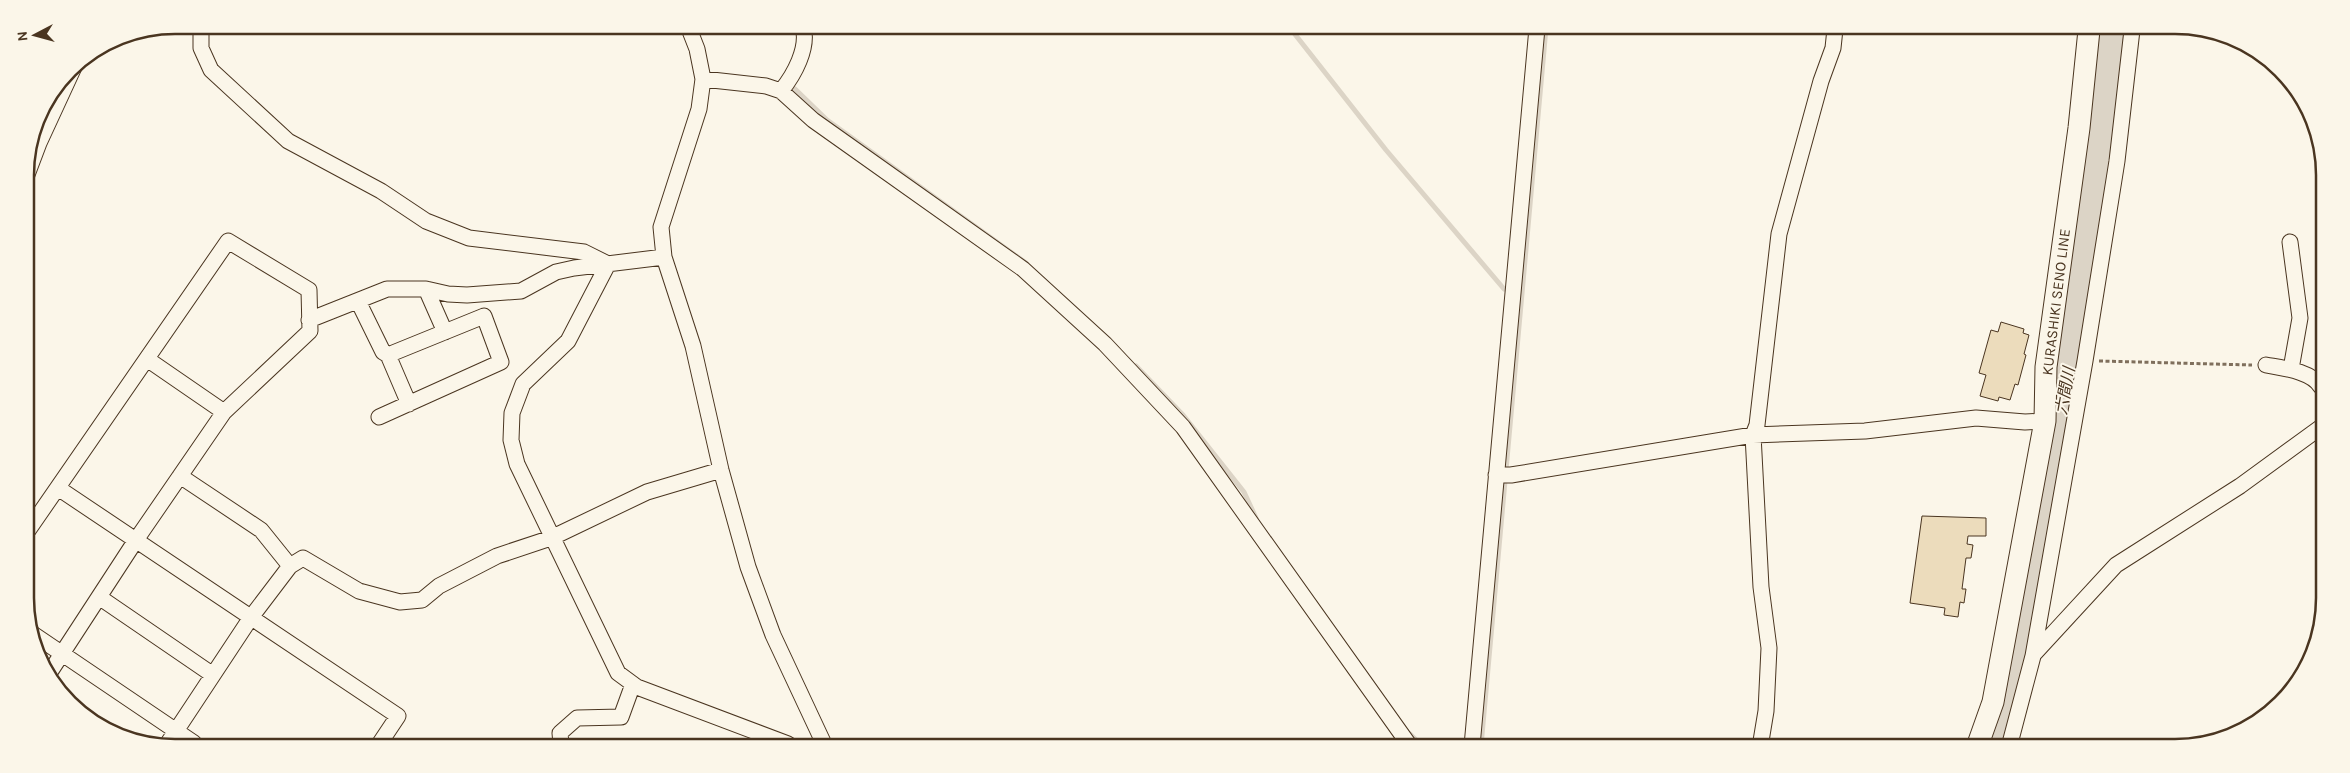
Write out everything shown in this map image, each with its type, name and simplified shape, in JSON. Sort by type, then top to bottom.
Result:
[{"type":"main road","name":"KURASHIKI SENO LINE","points":[[1979,739],[1993,702],[2007,649],[2044,422],[2046,367],[2079,128],[2089,34]]},
{"type":"street","points":[[201,34],[201,48],[211,70],[288,141],[381,191],[426,221],[469,238],[584,252],[608,264]]},
{"type":"street","points":[[691,34],[697,49],[703,79],[699,109],[661,226],[664,257],[693,346],[721,470],[748,567],[773,635],[822,739]]},
{"type":"street","points":[[781,91],[792,78],[802,51],[804,34]]},
{"type":"street","points":[[1473,739],[1503,475],[1537,34]]},
{"type":"street","points":[[1761,739],[1766,711],[1769,648],[1761,587],[1753,435],[1757,425],[1767,351],[1779,234],[1821,81],[1834,48],[1835,34]]},
{"type":"street","points":[[2011,739],[2030,655],[2085,361],[2117,162],[2132,34]]},
{"type":"street","points":[[703,79],[766,86],[781,91],[813,120],[1023,269],[1105,344],[1183,427],[1405,739]]},
{"type":"street","points":[[40,133],[62,91]]},
{"type":"street","points":[[34,522],[228,241],[309,290],[310,331],[224,412],[136,540],[53,668]]},
{"type":"street","points":[[2290,242],[2300,318],[2291,370]]},
{"type":"street","points":[[309,320],[387,289],[426,289],[448,294],[467,295],[521,290],[556,272],[664,257]]},
{"type":"street","points":[[608,264],[568,341],[523,384],[512,413],[511,440],[517,464],[551,538],[618,673],[633,684],[775,739]]},
{"type":"street","points":[[426,289],[445,332]]},
{"type":"street","points":[[358,301],[383,352],[388,355],[409,404]]},
{"type":"street","points":[[379,418],[501,362],[484,316],[388,355]]},
{"type":"street","points":[[147,358],[224,412]]},
{"type":"street","points":[[2266,365],[2291,370],[2316,380]]},
{"type":"street","points":[[1503,475],[1753,435],[1865,431],[1976,418],[2044,422]]},
{"type":"street","points":[[2030,655],[2116,565],[2240,486],[2316,431]]},
{"type":"street","points":[[39,639],[172,737],[252,616],[290,566],[303,558],[359,591],[400,602],[422,600],[439,586],[497,556],[551,538],[647,492],[721,470]]},
{"type":"street","points":[[180,476],[260,530],[290,566]]},
{"type":"street","points":[[58,488],[252,616],[398,716],[383,739]]},
{"type":"street","points":[[99,597],[213,675]]},
{"type":"street","points":[[561,739],[560,733],[576,718],[621,717],[633,684]]},
{"type":"path","points":[[2085,361],[2266,365]]},
{"type":"building","points":[[2001,322],[2024,329],[2023,333],[2029,335],[2018,385],[2015,384],[2010,400],[1999,397],[1998,401],[1980,396],[1986,375],[1979,373],[1991,330],[1998,332]]},
{"type":"building","points":[[1922,516],[1986,518],[1986,536],[1968,536],[1967,544],[1973,545],[1971,558],[1966,558],[1962,589],[1966,589],[1964,603],[1960,602],[1958,617],[1944,615],[1945,608],[1910,603]]},
{"type":"waterway","points":[[1295,34],[1386,150],[1504,289]]},
{"type":"waterway","points":[[1482,739],[1545,34]]},
{"type":"waterway","name":"六間川","points":[[1994,739],[2018,658],[2073,341],[2112,34]]},
{"type":"waterway","points":[[795,89],[827,120],[1026,263]]},
{"type":"waterway","points":[[1136,366],[1183,415],[1244,492],[1256,518]]},
{"type":"waterway","points":[[1410,734],[1415,739]]}]
